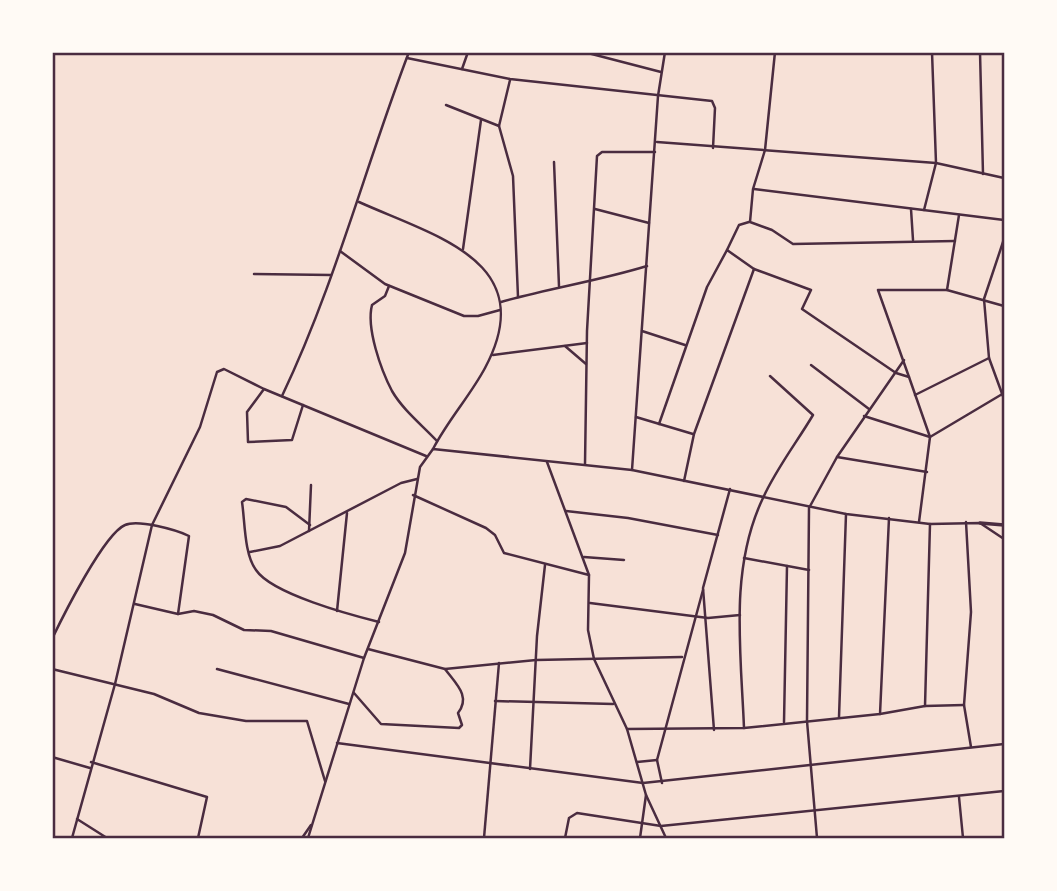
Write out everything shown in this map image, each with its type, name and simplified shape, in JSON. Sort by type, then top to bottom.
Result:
[{"type":"main road","points":[[980,523],[1004,525]]},
{"type":"street","points":[[282,396],[300,358],[359,202],[409,52]]},
{"type":"street","points":[[462,69],[468,52]]},
{"type":"street","points":[[584,52],[661,72]]},
{"type":"street","points":[[632,470],[658,96],[665,52]]},
{"type":"street","points":[[750,222],[753,189],[765,150],[775,52]]},
{"type":"street","points":[[924,210],[936,163],[932,52]]},
{"type":"street","points":[[980,52],[983,174]]},
{"type":"street","points":[[407,58],[510,79],[712,101],[715,108],[713,148]]},
{"type":"street","points":[[510,79],[499,126],[513,176],[518,297]]},
{"type":"street","points":[[446,105],[499,126]]},
{"type":"street","points":[[463,249],[481,120]]},
{"type":"street","points":[[655,142],[936,163],[1004,178]]},
{"type":"street","points":[[585,464],[586,364],[598,154],[655,152]]},
{"type":"street","points":[[554,162],[559,286]]},
{"type":"street","points":[[753,189],[1004,220]]},
{"type":"street","points":[[308,838],[364,658],[409,541],[417,478],[426,456],[476,384],[491,355],[501,309],[501,302],[482,265],[463,249],[359,202]]},
{"type":"street","points":[[595,209],[650,223]]},
{"type":"street","points":[[911,209],[913,242]]},
{"type":"street","points":[[947,290],[959,215]]},
{"type":"street","points":[[659,424],[707,287],[739,225],[750,222],[772,230],[793,244],[955,241]]},
{"type":"street","points":[[1004,239],[1002,253],[984,299],[989,358],[1004,399]]},
{"type":"street","points":[[727,250],[754,269],[811,290],[802,309],[896,373],[909,377]]},
{"type":"street","points":[[340,251],[389,286],[470,317],[501,309]]},
{"type":"street","points":[[501,302],[559,286],[590,284],[647,266]]},
{"type":"street","points":[[684,481],[694,434],[754,269]]},
{"type":"street","points":[[254,274],[331,275]]},
{"type":"street","points":[[389,286],[385,296],[372,305],[370,316],[385,373],[401,403],[437,441]]},
{"type":"street","points":[[919,522],[930,437],[878,290],[947,290],[1004,306]]},
{"type":"street","points":[[642,331],[687,345]]},
{"type":"street","points":[[491,355],[587,343]]},
{"type":"street","points":[[565,346],[586,364]]},
{"type":"street","points":[[915,395],[989,358]]},
{"type":"street","points":[[817,838],[807,721],[809,508],[837,457],[904,360]]},
{"type":"street","points":[[811,365],[869,409]]},
{"type":"street","points":[[72,838],[91,762],[115,684],[152,525],[200,428],[217,372],[224,369],[264,389],[426,456]]},
{"type":"street","points":[[744,728],[740,615],[744,558],[763,498],[813,415],[770,376]]},
{"type":"street","points":[[264,389],[247,412],[248,442],[292,440],[303,405]]},
{"type":"street","points":[[864,416],[930,437],[1003,393]]},
{"type":"street","points":[[636,417],[694,434]]},
{"type":"street","points":[[433,449],[632,470],[846,514],[930,523],[980,523],[1004,539]]},
{"type":"street","points":[[837,457],[927,472]]},
{"type":"street","points":[[546,461],[589,575],[588,630],[594,659],[627,729],[646,795],[666,838]]},
{"type":"street","points":[[250,552],[280,546],[401,483],[417,478]]},
{"type":"street","points":[[309,532],[311,485]]},
{"type":"street","points":[[662,783],[657,760],[682,657],[730,489]]},
{"type":"street","points":[[413,495],[486,528],[495,535],[504,553],[589,575]]},
{"type":"street","points":[[310,525],[286,507],[243,500],[250,552],[260,574],[315,604],[379,622]]},
{"type":"street","points":[[337,611],[347,511]]},
{"type":"street","points":[[566,511],[628,518],[718,535]]},
{"type":"street","points":[[839,717],[846,514]]},
{"type":"street","points":[[880,714],[889,518]]},
{"type":"street","points":[[966,522],[971,612],[964,705],[971,747]]},
{"type":"street","points":[[925,706],[930,523]]},
{"type":"street","points":[[52,639],[71,601],[113,535],[125,525],[152,525],[186,533],[191,540],[178,614]]},
{"type":"street","points":[[584,557],[624,560]]},
{"type":"street","points":[[744,558],[809,569]]},
{"type":"street","points":[[530,769],[545,565]]},
{"type":"street","points":[[784,722],[787,566]]},
{"type":"street","points":[[703,588],[708,618],[714,730]]},
{"type":"street","points":[[589,603],[694,617],[740,615]]},
{"type":"street","points":[[134,604],[178,614],[194,611],[213,615],[244,629],[271,631],[364,658]]},
{"type":"street","points":[[368,649],[445,669],[536,660],[682,657]]},
{"type":"street","points":[[484,838],[499,663]]},
{"type":"street","points":[[52,669],[154,694],[199,713],[246,721],[307,721],[325,782]]},
{"type":"street","points":[[217,669],[349,704]]},
{"type":"street","points":[[353,692],[381,724],[459,728],[462,725],[458,713],[464,705],[464,698],[445,669]]},
{"type":"street","points":[[495,701],[613,704]]},
{"type":"street","points":[[627,729],[744,728],[880,714],[925,706],[964,705]]},
{"type":"street","points":[[338,743],[643,783],[662,783],[1004,744],[1004,737]]},
{"type":"street","points":[[52,757],[90,768]]},
{"type":"street","points":[[637,762],[657,760]]},
{"type":"street","points":[[91,762],[207,797],[198,838]]},
{"type":"street","points":[[565,838],[569,818],[577,813],[661,826],[1004,791]]},
{"type":"street","points":[[640,838],[646,795]]},
{"type":"street","points":[[959,795],[963,838]]},
{"type":"street","points":[[77,820],[107,838]]},
{"type":"street","points":[[302,838],[312,825]]}]
